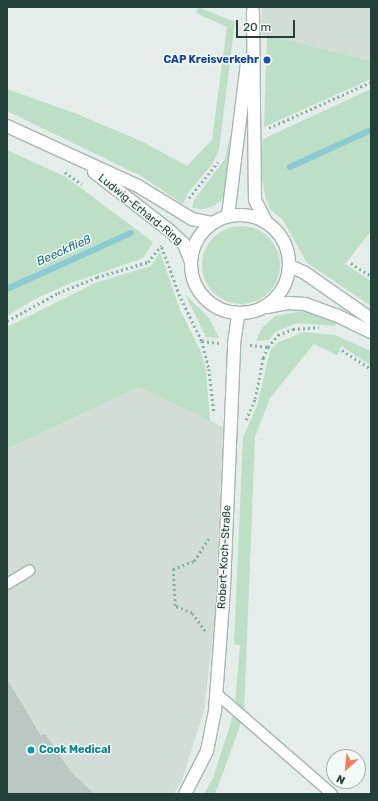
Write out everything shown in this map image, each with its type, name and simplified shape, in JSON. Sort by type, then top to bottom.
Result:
[{"type":"main road","points":[[253,9],[255,200],[266,222],[284,241],[290,266],[287,282],[278,296],[266,307]]},
{"type":"main road","points":[[228,216],[253,9]]},
{"type":"main road","name":"Ludwig-Erhard-Ring","points":[[7,126],[84,163],[138,186],[192,219],[212,223]]},
{"type":"main road","name":"Ludwig-Erhard-Ring","points":[[84,163],[130,202],[170,231],[184,244],[190,260]]},
{"type":"main road","points":[[266,222],[248,215],[228,216],[212,223],[201,233],[194,245],[190,260],[192,276],[198,291],[209,303],[223,311],[238,314],[288,303],[305,304],[336,315],[371,332]]},
{"type":"main road","points":[[290,266],[305,273],[371,319]]},
{"type":"main road","name":"Robert-Koch-Straße","points":[[185,794],[207,751],[216,694],[231,430],[234,344],[238,314]]},
{"type":"lane","points":[[7,584],[29,572]]},
{"type":"lane","points":[[216,694],[332,794]]},
{"type":"path","points":[[254,135],[371,82]]},
{"type":"path","points":[[181,212],[188,198],[218,163],[219,156]]},
{"type":"path","points":[[61,170],[86,187]]},
{"type":"path","points":[[7,321],[58,293],[97,277],[148,262],[161,246],[170,231]]},
{"type":"path","points":[[156,242],[161,246],[179,294],[202,341],[268,346]]},
{"type":"path","points":[[351,263],[371,276]]},
{"type":"path","points":[[231,430],[249,418],[268,346],[278,335],[293,329],[325,329]]},
{"type":"path","points":[[342,350],[371,369]]},
{"type":"path","points":[[206,633],[192,613],[175,606],[173,569],[194,561],[209,538]]},
{"type":"shaded area","points":[[262,7],[371,7],[371,61],[261,34]]},
{"type":"shaded area","points":[[139,387],[223,427],[215,618],[204,711],[182,780],[174,794],[7,794],[7,449]]},
{"type":"green space","points":[[198,7],[235,22],[219,149],[213,163],[188,193],[183,204],[141,176],[7,111],[7,89],[77,114],[141,141],[187,166],[212,140],[227,27],[196,13]]},
{"type":"green space","points":[[267,35],[371,61],[371,79],[264,127]]},
{"type":"green space","points":[[371,89],[371,231],[345,264],[371,281],[371,306],[307,263],[283,220],[271,210],[266,200],[261,174],[263,139]]},
{"type":"green space","points":[[229,140],[233,141],[231,179],[223,199],[214,206],[203,209],[192,208],[194,200],[225,159]]},
{"type":"green space","points":[[7,150],[66,177],[153,242],[143,258],[71,283],[33,300],[7,316]]},
{"type":"green space","points":[[241,226],[256,229],[268,238],[277,250],[280,265],[277,280],[268,292],[256,301],[241,304],[226,301],[214,292],[205,280],[202,265],[205,250],[214,238],[226,229]]},
{"type":"green space","points":[[160,252],[180,310],[201,352],[206,371],[210,421],[139,387],[7,449],[7,327],[95,283],[151,266]]},
{"type":"green space","points":[[185,294],[209,318],[219,338],[206,337]]},
{"type":"green space","points":[[302,311],[337,322],[335,326],[297,323],[275,332],[269,340],[256,341],[262,328],[275,316]]},
{"type":"green space","points":[[303,332],[335,335],[371,351],[371,366],[342,346],[337,355],[314,344],[270,398],[255,437],[244,713],[235,705],[240,645],[234,644],[243,437],[257,406],[270,351],[277,343]]},
{"type":"green space","points":[[234,713],[242,720],[220,781],[215,794],[204,794],[213,778]]},
{"type":"building","name":"Cook Medical","points":[[7,679],[41,736],[45,734],[71,772],[94,794],[7,794]]},
{"type":"waterway","name":"Beeckfließ","points":[[290,167],[371,130]]},
{"type":"waterway","name":"Beeckfließ","points":[[7,289],[131,233]]},
{"type":"place","name":"CAP Kreisverkehr","points":[[267,60]]},
{"type":"place","name":"Cook Medical","points":[[31,750]]}]
